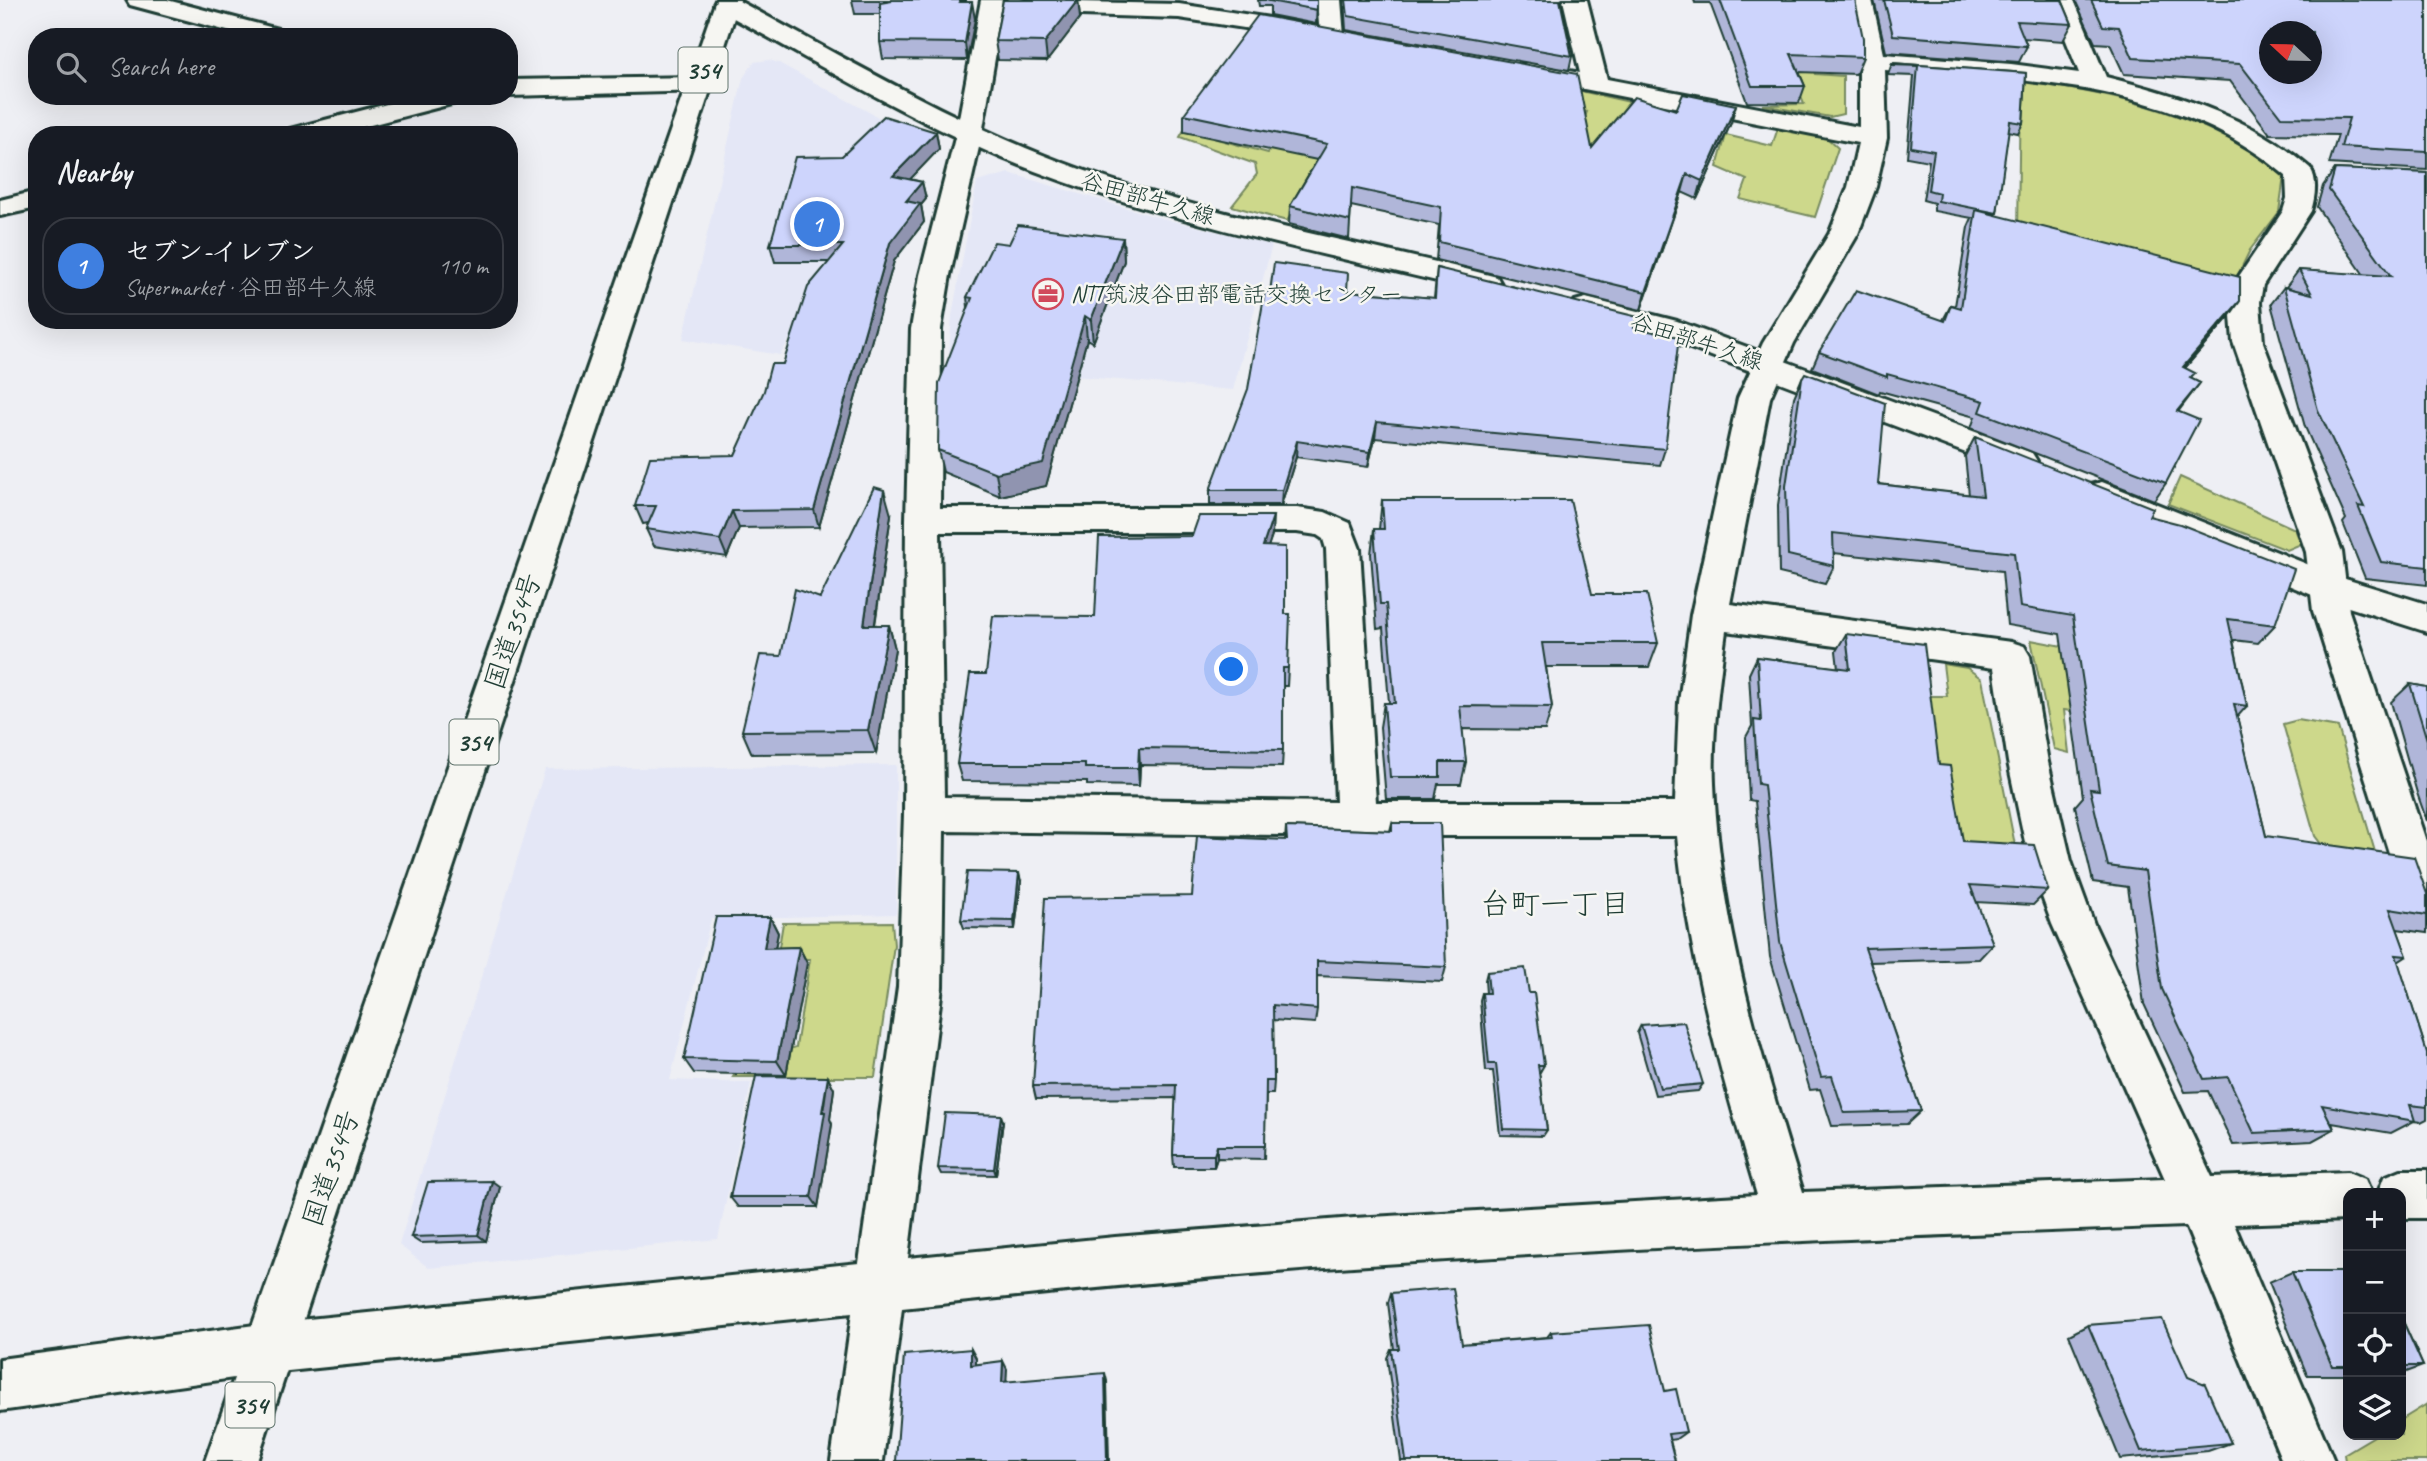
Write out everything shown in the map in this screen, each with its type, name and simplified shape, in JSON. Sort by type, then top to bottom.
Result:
[{"type":"main road","points":[[139,0],[246,28]]},
{"type":"main road","points":[[1329,0],[1332,36]]},
{"type":"main road","points":[[1576,0],[1595,84]]},
{"type":"main road","points":[[1787,1217],[1721,988],[1705,897],[1696,820],[1697,714],[1709,615],[1748,420],[1766,363],[1832,256],[1855,208],[1874,138],[1872,61],[1860,0]]},
{"type":"main road","points":[[2062,0],[2095,81]]},
{"type":"main road","name":"国道354号","points":[[231,1461],[725,1]]},
{"type":"main road","name":"谷田部牛久線","points":[[725,1],[969,134],[1070,175],[1163,205],[1519,292]]},
{"type":"main road","points":[[857,1461],[883,1284],[920,987],[924,814],[923,520],[926,329],[935,275],[969,134],[992,4],[1210,14],[1358,41]]},
{"type":"main road","points":[[1872,61],[2095,81],[2141,92],[2212,118],[2314,175],[2297,211],[2256,268],[2248,285],[2245,302],[2248,342],[2324,552],[2331,611],[2427,907]]},
{"type":"main road","points":[[1503,67],[1874,138]]},
{"type":"main road","points":[[518,88],[698,85]]},
{"type":"main road","points":[[335,126],[415,105]]},
{"type":"main road","points":[[0,208],[28,201]]},
{"type":"main road","name":"谷田部牛久線","points":[[1557,301],[1667,328],[1766,363],[2061,478],[2330,588],[2427,618]]},
{"type":"main road","points":[[923,520],[1297,520],[1325,524],[1338,532],[1343,549],[1357,819]]},
{"type":"main road","points":[[1709,615],[2011,656],[2028,762],[2050,861],[2084,949],[2199,1200],[2308,1461]]},
{"type":"main road","points":[[924,814],[1696,820]]},
{"type":"main road","points":[[2406,1194],[2427,1194]]},
{"type":"main road","points":[[0,1385],[269,1348],[1115,1261],[1340,1243],[1787,1217],[2343,1196]]},
{"type":"shaded area","points":[[769,60],[889,123],[847,246],[780,355],[683,339],[743,78],[754,62]]},
{"type":"shaded area","points":[[1009,173],[1157,217],[1272,245],[1233,390],[948,365],[952,315],[977,182]]},
{"type":"shaded area","points":[[896,765],[896,914],[711,919],[670,1080],[751,1083],[718,1239],[429,1268],[399,1245],[545,769]]},
{"type":"green space","points":[[1781,50],[1805,51],[1815,74],[1843,76],[1843,114],[1830,117],[1762,105],[1804,104]]},
{"type":"green space","points":[[1368,80],[1287,221],[1232,206],[1257,174],[1255,164],[1180,137],[1188,123],[1217,139],[1268,153],[1297,103]]},
{"type":"green space","points":[[2020,81],[2090,92],[2159,110],[2224,136],[2255,154],[2284,176],[2279,212],[2250,250],[2229,293],[2018,235]]},
{"type":"green space","points":[[1563,87],[1634,103],[1616,171],[1575,142],[1587,112],[1575,109]]},
{"type":"green space","points":[[1778,128],[1825,136],[1838,148],[1815,217],[1740,199],[1747,180],[1717,167],[1726,135],[1772,146]]},
{"type":"green space","points":[[2180,477],[2295,529],[2301,544],[2287,550],[2168,504]]},
{"type":"green space","points":[[2031,640],[2062,646],[2102,716],[2064,710],[2069,753],[2054,749]]},
{"type":"green space","points":[[1943,664],[1967,668],[1982,679],[2016,850],[1950,842],[1927,696],[1947,696]]},
{"type":"green space","points":[[2298,720],[2338,727],[2378,862],[2328,853],[2315,836],[2283,724]]},
{"type":"green space","points":[[892,922],[894,945],[875,1077],[733,1077],[742,1064],[796,1047],[810,959],[777,959],[783,923]]},
{"type":"green space","points":[[2427,1404],[2427,1461],[2345,1461],[2344,1454],[2368,1440],[2406,1440],[2406,1417]]},
{"type":"building","points":[[884,0],[972,2],[965,43],[880,42],[880,3],[892,1]]},
{"type":"building","points":[[1003,0],[1078,0],[1045,42],[995,41]]},
{"type":"building","points":[[1317,0],[1317,10],[1270,1]]},
{"type":"building","points":[[1346,0],[1560,0],[1572,56],[1348,16]]},
{"type":"building","points":[[1720,0],[1855,0],[1863,38],[1863,57],[1791,54],[1805,86],[1752,86]]},
{"type":"building","points":[[1884,0],[2062,0],[2072,24],[2017,21],[2027,46],[1893,35]]},
{"type":"building","points":[[2091,0],[2427,0],[2427,152],[2341,147],[2349,118],[2281,117],[2240,64],[2133,58],[2119,27],[2103,26]]},
{"type":"building","points":[[1258,15],[1577,74],[1592,148],[1634,97],[1676,110],[1683,94],[1736,105],[1702,181],[1687,174],[1646,292],[1439,242],[1441,207],[1352,188],[1350,221],[1290,206],[1327,144],[1184,114]]},
{"type":"building","points":[[1892,63],[2026,73],[2023,123],[2010,121],[1997,213],[1938,201],[1939,193],[1928,190],[1934,151],[1911,147],[1918,66]]},
{"type":"building","points":[[884,116],[936,132],[893,176],[922,182],[906,201],[920,204],[890,243],[814,510],[732,511],[720,540],[646,529],[656,506],[635,506],[650,457],[735,455],[764,391],[771,364],[783,364],[808,287],[843,245],[770,245],[795,157],[842,156]]},
{"type":"building","points":[[2335,169],[2427,173],[2427,567],[2381,562],[2358,506],[2364,507],[2318,410],[2284,287],[2312,294],[2299,270],[2391,276],[2329,190]]},
{"type":"building","points":[[1976,210],[2240,277],[2240,301],[2183,367],[2195,373],[2190,378],[2200,383],[2177,411],[2199,420],[2166,483],[1980,412],[1984,401],[1887,374],[1887,377],[1819,352],[1856,290],[1945,321],[1951,305],[1961,308]]},
{"type":"building","points":[[1018,225],[1123,238],[1091,320],[1085,316],[1043,463],[996,473],[938,450],[939,383],[972,298],[967,297],[994,242],[1009,244]]},
{"type":"building","points":[[1274,263],[1348,273],[1347,291],[1435,298],[1437,268],[1638,317],[1634,328],[1679,337],[1665,449],[1377,422],[1370,452],[1297,441],[1282,490],[1210,490],[1248,389],[1265,291],[1270,292]]},
{"type":"building","points":[[1805,373],[1885,403],[1878,484],[1983,496],[1975,437],[2153,508],[2149,516],[2180,524],[2294,569],[2275,625],[2228,619],[2247,706],[2234,704],[2266,836],[2414,857],[2427,894],[2427,915],[2390,909],[2407,956],[2396,955],[2427,1053],[2427,1107],[2410,1105],[2415,1121],[2322,1105],[2334,1129],[2254,1133],[2228,1077],[2204,1079],[2162,989],[2145,871],[2108,866],[2090,789],[2099,790],[2073,616],[2020,607],[2014,553],[1833,533],[1834,566],[1788,555],[1786,486],[1802,378]]},
{"type":"building","points":[[874,487],[884,490],[864,625],[889,625],[868,730],[742,731],[760,655],[781,656],[795,589],[820,598]]},
{"type":"building","points":[[1382,500],[1570,500],[1592,594],[1647,594],[1658,643],[1542,643],[1552,707],[1460,706],[1466,762],[1440,762],[1440,777],[1390,777],[1384,703],[1395,703],[1386,604],[1380,604],[1374,529],[1384,529]]},
{"type":"building","points":[[1199,516],[1273,516],[1263,546],[1285,547],[1285,614],[1290,614],[1288,668],[1283,668],[1283,750],[1139,748],[1138,768],[1085,768],[1085,764],[957,764],[970,674],[986,674],[993,616],[1095,617],[1099,537],[1192,536]]},
{"type":"building","points":[[1846,634],[1924,644],[1939,765],[1950,766],[1963,841],[2034,845],[2048,890],[1970,885],[1993,944],[1865,948],[1921,1111],[1844,1113],[1832,1076],[1821,1077],[1780,942],[1764,785],[1758,784],[1754,720],[1761,721],[1757,657],[1850,669]]},
{"type":"building","points":[[2410,684],[2427,687],[2427,740]]},
{"type":"building","points":[[1392,823],[1440,823],[1446,967],[1317,961],[1317,1009],[1273,1005],[1274,1081],[1266,1081],[1265,1146],[1217,1146],[1214,1155],[1173,1155],[1176,1085],[1033,1086],[1045,898],[1192,896],[1197,836],[1287,840],[1286,827],[1392,831]]},
{"type":"building","points":[[967,872],[1019,873],[1014,921],[961,920]]},
{"type":"building","points":[[716,917],[770,917],[764,948],[799,947],[777,1061],[684,1059]]},
{"type":"building","points":[[1525,968],[1529,993],[1534,993],[1544,1065],[1538,1065],[1547,1130],[1503,1129],[1496,1064],[1489,1064],[1482,993],[1489,993],[1487,972]]},
{"type":"building","points":[[1684,1022],[1703,1084],[1660,1088],[1641,1025]]},
{"type":"building","points":[[756,1076],[828,1077],[811,1197],[730,1197]]},
{"type":"building","points":[[945,1113],[1001,1115],[994,1169],[938,1168]]},
{"type":"building","points":[[492,1181],[478,1235],[411,1237],[428,1182]]},
{"type":"building","points":[[2292,1272],[2343,1272],[2343,1366],[2332,1366]]},
{"type":"building","points":[[1453,1288],[1462,1344],[1552,1337],[1551,1332],[1649,1325],[1665,1391],[1676,1389],[1686,1432],[1668,1434],[1675,1461],[1406,1461],[1391,1349],[1399,1349],[1391,1293]]},
{"type":"building","points":[[2162,1319],[2188,1377],[2205,1384],[2231,1443],[2141,1451],[2088,1325]]},
{"type":"building","points":[[2406,1328],[2423,1366],[2406,1366]]},
{"type":"building","points":[[971,1349],[971,1365],[1003,1361],[1002,1382],[1105,1373],[1107,1461],[896,1461],[904,1355]]},
{"type":"place","name":"セブン-イレブン","points":[[817,224]]},
{"type":"place","name":"NTT筑波谷田部電話交換センター","points":[[1048,294]]},
{"type":"district","name":"台町一丁目","points":[[1555,904]]}]
